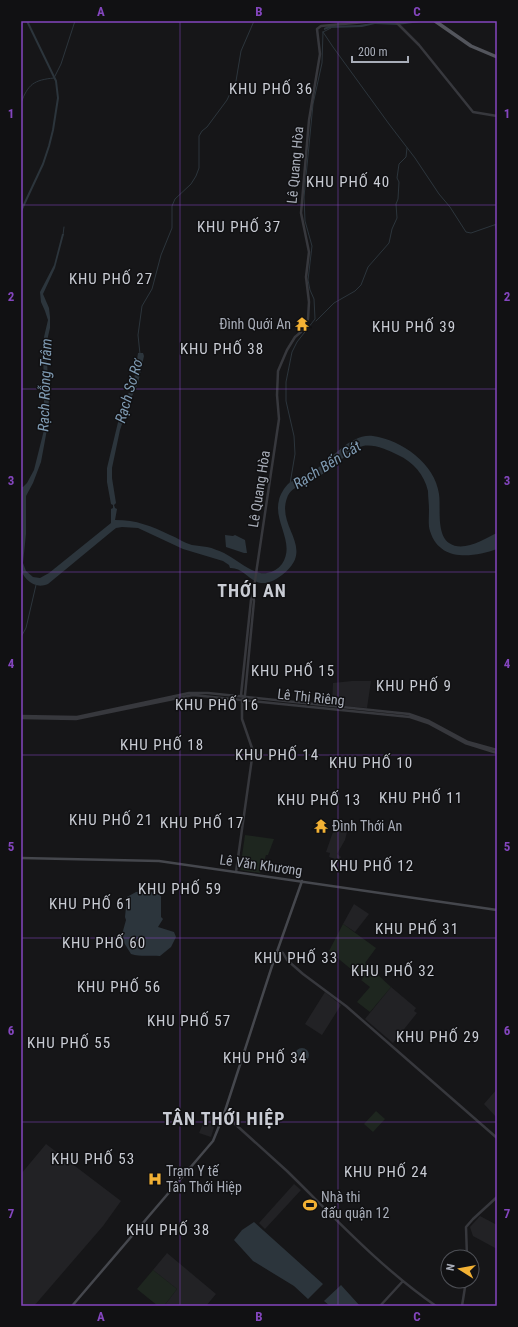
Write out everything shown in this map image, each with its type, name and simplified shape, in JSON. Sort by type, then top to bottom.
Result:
[{"type":"main road","points":[[435,21],[471,46],[497,57]]},
{"type":"main road","name":"Lê Văn Khương","points":[[21,858],[159,862],[302,881],[497,910]]},
{"type":"main road","points":[[72,1306],[212,1143],[224,1114],[277,951],[302,881]]},
{"type":"street","name":"Lê Quang Hòa","points":[[243,698],[241,695],[250,600],[253,593],[280,419],[277,395],[278,372],[287,350],[301,332],[308,319],[309,302],[306,277],[308,251],[301,215],[309,120],[320,54],[317,29],[321,26],[376,21]]},
{"type":"street","points":[[395,21],[419,45],[473,112],[497,116]]},
{"type":"street","name":"Lê Thị Riêng","points":[[21,717],[77,717],[189,693],[208,693],[415,716],[429,721],[465,740],[497,752]]},
{"type":"street","points":[[236,872],[253,751],[242,719],[243,698]]},
{"type":"street","points":[[277,951],[283,953],[287,960],[346,1006],[497,1138]]},
{"type":"street","points":[[224,1114],[288,1172],[329,1214],[403,1282],[436,1306]]},
{"type":"street","points":[[467,1249],[466,1227],[497,1197]]},
{"type":"street","points":[[380,1306],[403,1282]]},
{"type":"street","points":[[462,1306],[465,1289]]},
{"type":"shaded area","points":[[371,681],[367,708],[332,705],[333,683]]},
{"type":"shaded area","points":[[336,828],[347,832],[345,840],[337,854],[341,857],[339,860],[329,857],[330,853],[326,852],[334,829]]},
{"type":"shaded area","points":[[245,835],[274,839],[268,855],[266,855],[260,873],[240,870]]},
{"type":"shaded area","points":[[354,904],[369,914],[355,932],[343,924]]},
{"type":"shaded area","points":[[343,924],[376,948],[365,963],[391,987],[370,1012],[357,1002],[370,987],[361,980],[363,979],[329,951]]},
{"type":"shaded area","points":[[391,987],[416,1008],[414,1011],[417,1013],[393,1043],[365,1019]]},
{"type":"shaded area","points":[[325,992],[341,1005],[322,1035],[305,1024]]},
{"type":"shaded area","points":[[497,1089],[497,1118],[484,1104]]},
{"type":"shaded area","points":[[376,1111],[385,1119],[373,1132],[364,1124]]},
{"type":"shaded area","points":[[207,1115],[217,1118],[211,1137],[199,1133]]},
{"type":"shaded area","points":[[46,1144],[121,1201],[103,1226],[34,1306],[21,1306],[21,1174]]},
{"type":"shaded area","points":[[294,1184],[301,1190],[265,1229],[259,1223]]},
{"type":"shaded area","points":[[480,1216],[497,1225],[497,1249],[473,1236],[470,1227]]},
{"type":"shaded area","points":[[167,1253],[216,1294],[206,1306],[164,1306],[177,1289],[153,1270]]},
{"type":"shaded area","points":[[153,1270],[177,1289],[164,1306],[158,1306],[137,1289]]},
{"type":"water","points":[[428,21],[397,25],[375,24],[362,27],[330,28],[324,30],[324,28],[328,26],[359,25],[378,22]]},
{"type":"water","name":"Rạch Bến Cát","points":[[62,234],[64,234],[55,268],[43,294],[49,308],[50,317],[50,328],[46,345],[49,396],[48,424],[41,462],[26,496],[26,534],[23,563],[26,571],[33,577],[40,578],[49,573],[111,523],[111,509],[113,508],[113,505],[111,504],[107,482],[107,468],[120,414],[134,380],[138,353],[143,353],[144,356],[138,383],[129,403],[120,430],[112,468],[116,503],[114,505],[117,509],[115,520],[144,524],[189,544],[209,547],[224,553],[256,572],[271,572],[282,564],[286,556],[286,540],[278,508],[281,494],[285,487],[294,480],[315,470],[357,438],[373,436],[384,438],[406,448],[424,464],[431,473],[439,494],[442,533],[449,543],[455,546],[467,546],[497,533],[497,549],[478,554],[459,555],[450,553],[441,548],[435,541],[430,531],[428,491],[421,474],[408,461],[390,451],[372,446],[363,446],[353,450],[326,472],[297,486],[289,493],[285,509],[286,519],[294,538],[296,556],[292,565],[282,575],[272,581],[264,583],[258,582],[236,569],[230,568],[229,565],[223,561],[183,549],[138,528],[122,527],[116,528],[48,584],[40,586],[32,584],[21,571],[21,487],[27,483],[34,470],[44,430],[43,354],[44,337],[48,320],[41,302],[40,292],[54,265]]},
{"type":"water","points":[[225,535],[235,535],[245,540],[247,553],[226,547]]},
{"type":"water","points":[[143,891],[155,893],[161,896],[161,917],[163,919],[158,927],[174,932],[176,937],[171,947],[160,956],[142,956],[131,954],[121,938],[126,920],[127,897],[136,892]]},
{"type":"water","points":[[302,1048],[307,1050],[309,1055],[307,1060],[302,1062],[297,1060],[295,1055],[297,1050]]},
{"type":"water","points":[[254,1222],[323,1284],[308,1299],[294,1286],[253,1261],[234,1240],[242,1230]]},
{"type":"water","points":[[341,1285],[360,1306],[330,1306],[324,1301]]},
{"type":"waterway","points":[[21,211],[43,164],[49,146],[58,98],[56,81],[27,21]]},
{"type":"waterway","points":[[21,103],[29,87],[41,80],[54,78],[61,64],[75,21]]},
{"type":"waterway","name":"Rạch Sơ Rơ","points":[[140,354],[138,335],[142,306],[152,289],[161,255],[172,228],[172,206],[175,199],[191,184],[196,176],[199,168],[199,136],[227,100],[236,81],[241,51],[254,21]]},
{"type":"waterway","points":[[323,32],[331,28]]},
{"type":"waterway","points":[[323,32],[415,158],[466,232],[471,233],[497,224]]},
{"type":"waterway","points":[[290,484],[295,454],[294,436],[286,401],[286,382],[292,352],[297,342],[315,319],[314,299],[308,280],[312,246],[305,221],[304,197],[313,104],[322,63],[323,32]]},
{"type":"waterway","points":[[316,321],[334,303],[355,291],[361,285],[368,267],[389,243],[392,229],[397,218],[396,204],[398,199],[399,182],[397,178],[399,164],[406,157],[407,148]]},
{"type":"waterway","points":[[495,225],[497,232]]},
{"type":"waterway","name":"Rạch Rỗng Trâm","points":[[63,235],[64,227]]},
{"type":"waterway","points":[[21,637],[26,628],[36,585]]},
{"type":"place","name":"Đình Quới An","points":[[302,324]]},
{"type":"place","name":"Đình Thới An","points":[[321,826]]},
{"type":"place","name":"Trạm Y tế Tân Thới Hiệp","points":[[155,1179]]},
{"type":"place","name":"Nhà thi đấu quận 12","points":[[310,1205]]},
{"type":"district","name":"KHU PHỐ 36","points":[[271,89]]},
{"type":"district","name":"KHU PHỐ 40","points":[[348,182]]},
{"type":"district","name":"KHU PHỐ 37","points":[[239,227]]},
{"type":"district","name":"KHU PHỐ 27","points":[[111,279]]},
{"type":"district","name":"KHU PHỐ 39","points":[[414,327]]},
{"type":"district","name":"KHU PHỐ 38","points":[[222,349]]},
{"type":"district","name":"THỚI AN","points":[[252,590]]},
{"type":"district","name":"KHU PHỐ 15","points":[[293,671]]},
{"type":"district","name":"KHU PHỐ 9","points":[[414,686]]},
{"type":"district","name":"KHU PHỐ 16","points":[[217,705]]},
{"type":"district","name":"KHU PHỐ 18","points":[[162,745]]},
{"type":"district","name":"KHU PHỐ 14","points":[[277,755]]},
{"type":"district","name":"KHU PHỐ 10","points":[[371,763]]},
{"type":"district","name":"KHU PHỐ 11","points":[[421,798]]},
{"type":"district","name":"KHU PHỐ 13","points":[[319,800]]},
{"type":"district","name":"KHU PHỐ 21","points":[[111,820]]},
{"type":"district","name":"KHU PHỐ 17","points":[[202,823]]},
{"type":"district","name":"KHU PHỐ 12","points":[[372,866]]},
{"type":"district","name":"KHU PHỐ 59","points":[[180,889]]},
{"type":"district","name":"KHU PHỐ 61","points":[[91,904]]},
{"type":"district","name":"KHU PHỐ 31","points":[[417,929]]},
{"type":"district","name":"KHU PHỐ 60","points":[[104,943]]},
{"type":"district","name":"KHU PHỐ 33","points":[[296,958]]},
{"type":"district","name":"KHU PHỐ 32","points":[[393,971]]},
{"type":"district","name":"KHU PHỐ 56","points":[[119,987]]},
{"type":"district","name":"KHU PHỐ 57","points":[[189,1021]]},
{"type":"district","name":"KHU PHỐ 29","points":[[438,1037]]},
{"type":"district","name":"KHU PHỐ 55","points":[[69,1043]]},
{"type":"district","name":"KHU PHỐ 34","points":[[265,1058]]},
{"type":"district","name":"TÂN THỚI HIỆP","points":[[224,1118]]},
{"type":"district","name":"KHU PHỐ 53","points":[[93,1159]]},
{"type":"district","name":"KHU PHỐ 24","points":[[386,1172]]},
{"type":"district","name":"KHU PHỐ 38","points":[[168,1230]]}]
